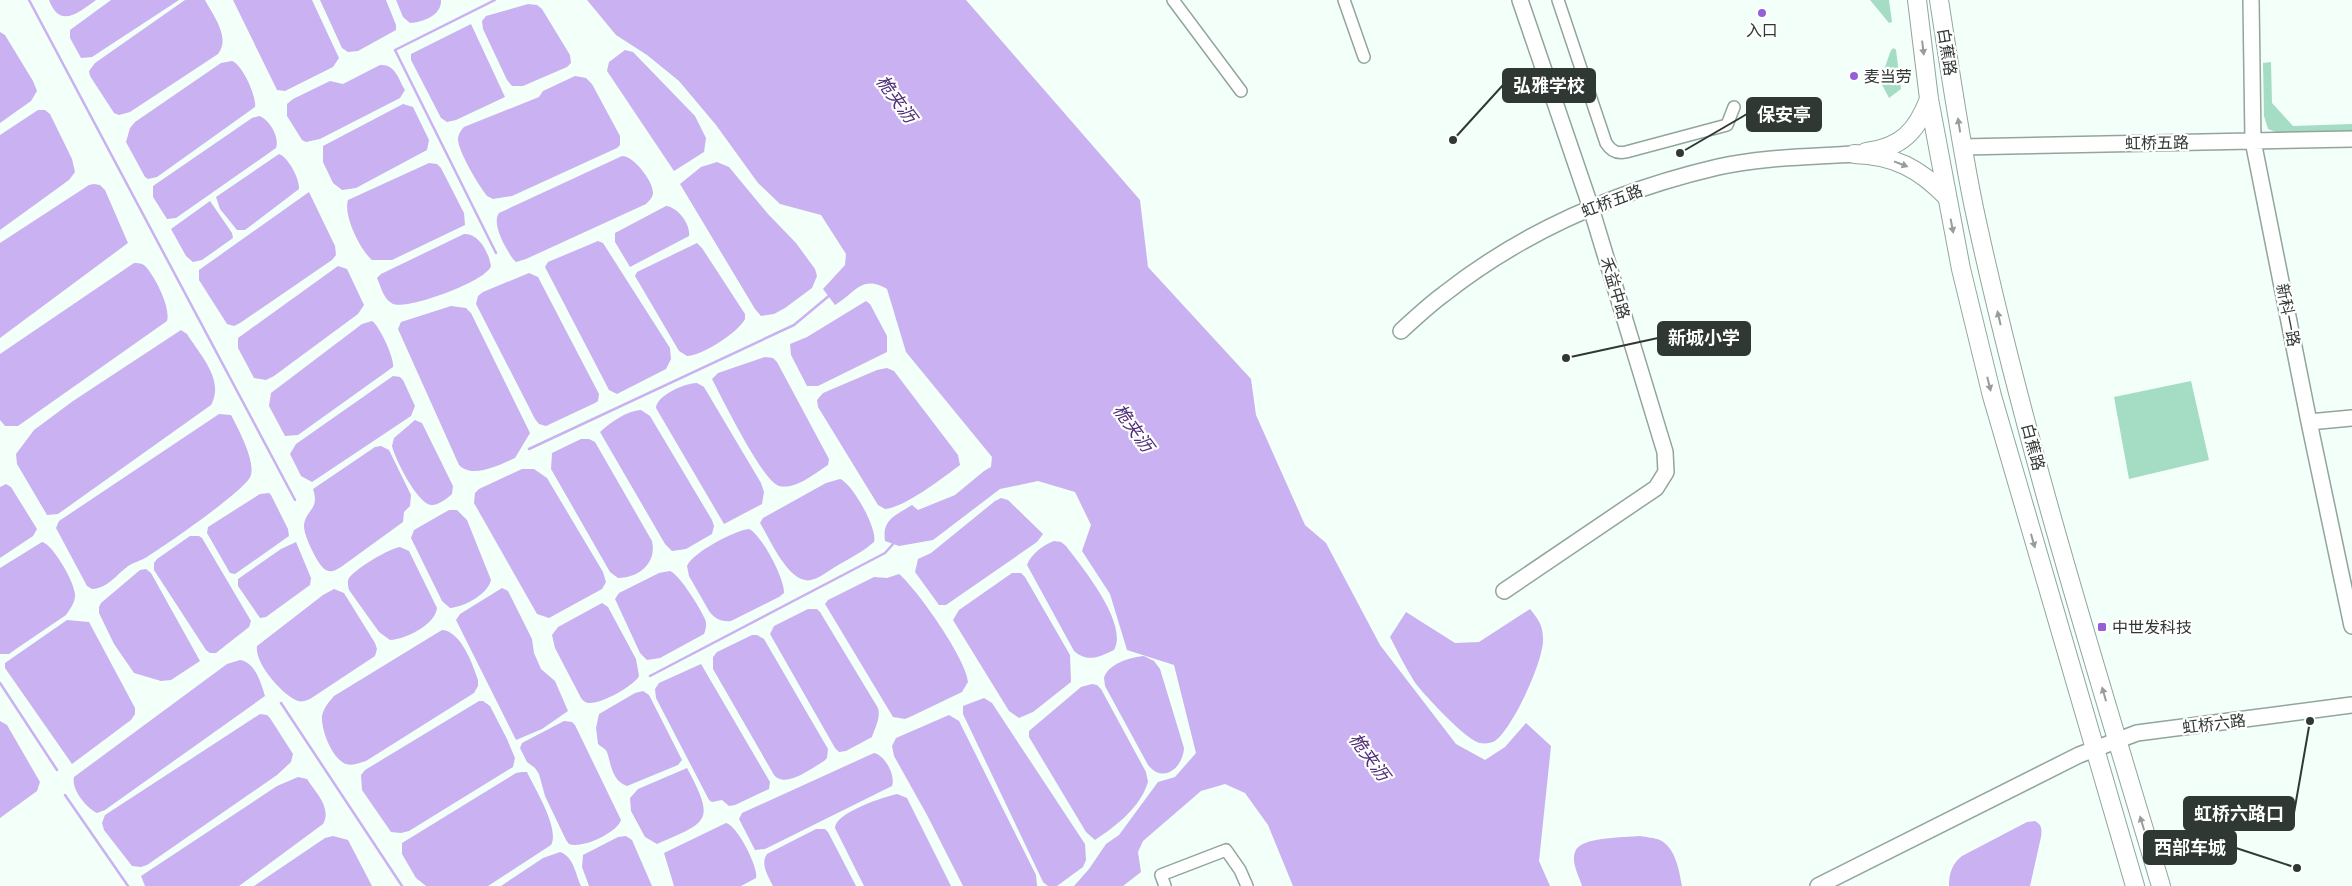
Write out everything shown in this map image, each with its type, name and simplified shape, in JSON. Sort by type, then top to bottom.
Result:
[{"type":"main road","name":"白蕉路","points":[[1917,0],[1929,99],[1947,198],[1961,269],[1992,396],[2086,752],[2135,886]]},
{"type":"main road","name":"白蕉路","points":[[1939,0],[1962,147],[2008,357],[2161,886]]},
{"type":"main road","points":[[1854,154],[1877,150],[1903,140],[1917,127],[1929,99]]},
{"type":"main road","points":[[1854,154],[1870,154],[1907,166],[1923,175],[1947,198]]},
{"type":"street","points":[[1173,0],[1241,91]]},
{"type":"street","points":[[1344,0],[1364,57]]},
{"type":"street","name":"禾益中路","points":[[1504,591],[1656,488],[1666,472],[1665,452],[1591,208],[1520,0]]},
{"type":"street","points":[[1558,0],[1606,143],[1612,150],[1620,153],[1626,152],[1727,125],[1734,108]]},
{"type":"street","name":"新科一路","points":[[2251,0],[2254,141],[2309,422],[2352,626]]},
{"type":"street","name":"虹桥五路","points":[[1962,147],[2352,139]]},
{"type":"street","name":"虹桥五路","points":[[1401,331],[1445,293],[1492,261],[1541,232],[1591,208],[1654,185],[1720,167],[1787,158],[1854,154]]},
{"type":"street","points":[[2309,422],[2352,418]]},
{"type":"street","name":"虹桥六路","points":[[1818,886],[2086,752],[2137,733],[2352,705]]},
{"type":"street","points":[[1165,886],[1161,875],[1226,850],[1240,870],[1247,886]]},
{"type":"green space","points":[[1870,0],[1889,0],[1892,22],[1889,23]]},
{"type":"green space","points":[[1894,48],[1896,50],[1901,89],[1889,98],[1880,81],[1891,50]]},
{"type":"green space","points":[[2271,62],[2272,103],[2293,126],[2352,124],[2352,133],[2281,134],[2268,129],[2264,116],[2263,63]]},
{"type":"green space","points":[[2191,381],[2209,460],[2129,479],[2114,397]]},
{"type":"water","points":[[49,0],[96,0],[83,10],[70,16],[64,16],[58,14],[53,9]]},
{"type":"water","points":[[111,0],[179,0],[92,57],[81,58],[70,38],[70,30]]},
{"type":"water","points":[[185,0],[205,0],[222,34],[222,48],[218,54],[130,112],[119,115],[114,113],[90,76],[89,71],[95,63]]},
{"type":"water","points":[[233,0],[312,0],[339,58],[333,67],[285,91],[277,90]]},
{"type":"water","points":[[320,0],[386,0],[396,25],[396,30],[358,51],[348,52],[342,48]]},
{"type":"water","points":[[396,0],[441,0],[438,10],[431,17],[410,23],[403,17]]},
{"type":"water","name":"桅夹沥","points":[[587,0],[966,0],[1140,200],[1148,267],[1251,379],[1256,415],[1305,525],[1326,543],[1380,645],[1456,744],[1485,760],[1505,747],[1526,723],[1551,746],[1539,861],[1550,886],[1293,886],[1268,825],[1245,793],[1225,784],[1201,791],[1143,841],[1138,852],[1141,872],[1123,886],[1074,886],[1089,869],[1106,844],[1119,835],[1158,782],[1175,777],[1196,753],[1174,665],[1127,650],[1110,594],[1082,551],[1091,525],[1075,492],[1038,481],[1000,489],[933,540],[899,546],[885,541],[886,528],[895,515],[912,505],[918,510],[955,495],[991,467],[992,457],[906,352],[887,289],[878,285],[864,285],[835,305],[823,289],[845,265],[846,254],[821,215],[780,204],[758,183],[716,125],[679,81],[647,55],[616,35]]},
{"type":"water","points":[[528,4],[537,5],[542,9],[570,55],[571,63],[567,67],[523,86],[512,86],[507,80],[483,29],[482,21],[486,16]]},
{"type":"water","points":[[471,24],[505,97],[456,120],[447,122],[441,118],[411,60],[411,54]]},
{"type":"water","points":[[0,32],[5,35],[37,91],[31,101],[0,123]]},
{"type":"water","points":[[625,50],[633,52],[695,116],[706,138],[704,152],[674,171],[607,71],[609,62]]},
{"type":"water","points":[[232,61],[240,68],[248,81],[254,96],[255,107],[157,177],[148,179],[145,177],[126,142],[130,128],[135,122],[221,63]]},
{"type":"water","points":[[380,65],[393,69],[398,77],[405,90],[400,98],[320,139],[306,142],[302,140],[287,116],[287,104],[293,99],[330,81],[343,84]]},
{"type":"water","points":[[575,76],[586,78],[592,84],[620,136],[620,145],[512,196],[493,199],[487,196],[461,151],[458,138],[461,130],[464,127],[539,97],[543,91]]},
{"type":"water","points":[[403,104],[413,107],[429,140],[427,150],[356,188],[342,190],[333,183],[323,162],[323,146]]},
{"type":"water","points":[[38,110],[45,110],[50,114],[72,159],[75,172],[69,180],[0,230],[0,135]]},
{"type":"water","points":[[259,116],[273,129],[277,144],[276,148],[176,218],[167,219],[153,197],[153,186],[252,118]]},
{"type":"water","points":[[279,154],[286,159],[293,169],[298,180],[299,189],[245,230],[237,230],[220,209],[216,197]]},
{"type":"water","points":[[622,156],[632,160],[642,170],[650,183],[653,194],[646,204],[526,259],[516,262],[513,259],[503,243],[498,230],[497,218],[499,213]]},
{"type":"water","points":[[717,162],[729,167],[768,214],[796,243],[815,269],[817,276],[812,288],[774,314],[761,316],[755,309],[680,184],[701,167]]},
{"type":"water","points":[[429,163],[437,164],[441,168],[464,213],[465,225],[392,260],[372,260],[362,249],[350,223],[347,206],[348,200]]},
{"type":"water","points":[[89,185],[100,185],[105,190],[128,243],[0,338],[0,243]]},
{"type":"water","points":[[309,192],[335,246],[336,255],[332,260],[240,323],[234,326],[227,324],[199,280],[199,270]]},
{"type":"water","points":[[210,201],[232,233],[233,238],[202,260],[193,262],[186,256],[171,229]]},
{"type":"water","points":[[666,206],[671,207],[683,217],[688,227],[689,236],[630,267],[615,242],[615,233]]},
{"type":"water","points":[[464,234],[479,240],[486,250],[491,266],[486,272],[462,286],[430,299],[401,305],[393,304],[387,300],[377,278],[381,274]]},
{"type":"water","points":[[598,241],[603,243],[670,348],[671,359],[666,369],[617,394],[609,390],[545,267],[548,262]]},
{"type":"water","points":[[697,243],[745,314],[745,319],[735,331],[719,343],[701,352],[687,356],[679,351],[635,276],[637,272]]},
{"type":"water","points":[[134,263],[144,265],[153,277],[167,308],[167,321],[18,426],[5,426],[0,420],[0,354]]},
{"type":"water","points":[[338,266],[347,269],[364,305],[358,314],[274,376],[266,380],[254,378],[238,348],[238,338]]},
{"type":"water","points":[[529,273],[538,277],[599,394],[598,401],[595,403],[546,426],[539,424],[535,419],[476,304],[478,296],[483,292]]},
{"type":"water","points":[[866,301],[870,304],[887,336],[887,352],[818,386],[807,386],[791,355],[790,344],[807,337]]},
{"type":"water","points":[[451,306],[466,308],[471,313],[530,433],[515,458],[478,471],[471,471],[459,465],[398,329],[401,322]]},
{"type":"water","points":[[372,321],[386,342],[392,357],[393,367],[298,435],[285,436],[269,406],[271,393],[362,324]]},
{"type":"water","points":[[181,330],[187,334],[198,350],[213,377],[215,396],[211,405],[58,514],[47,515],[17,464],[16,454],[34,430],[73,401]]},
{"type":"water","points":[[765,357],[773,358],[777,362],[829,459],[828,465],[792,486],[779,486],[763,470],[743,438],[712,379],[718,373]]},
{"type":"water","points":[[887,368],[894,371],[958,455],[960,465],[913,498],[885,509],[878,505],[818,407],[817,400],[823,393],[877,370]]},
{"type":"water","points":[[393,376],[400,377],[403,380],[415,406],[411,416],[312,482],[301,476],[290,454],[296,444]]},
{"type":"water","points":[[697,383],[704,387],[761,483],[764,492],[762,504],[724,524],[656,408],[666,394],[686,385]]},
{"type":"water","points":[[641,410],[650,416],[714,526],[712,534],[686,549],[672,551],[665,544],[600,432],[609,424],[630,412]]},
{"type":"water","points":[[219,414],[231,415],[245,444],[252,469],[251,475],[246,482],[221,504],[170,542],[147,557],[129,565],[107,584],[92,589],[87,586],[56,528],[59,521]]},
{"type":"water","points":[[415,420],[422,423],[453,486],[452,494],[433,505],[425,502],[413,489],[397,460],[392,446],[394,438]]},
{"type":"water","points":[[581,439],[589,439],[595,442],[652,541],[652,556],[649,562],[645,568],[633,575],[618,578],[610,572],[551,469],[552,453]]},
{"type":"water","points":[[381,446],[389,450],[411,495],[410,506],[404,512],[403,522],[341,567],[334,571],[328,571],[315,556],[304,529],[305,520],[315,501],[313,489],[375,447]]},
{"type":"water","points":[[522,469],[534,469],[547,478],[603,572],[606,582],[602,589],[549,618],[537,614],[474,503],[475,493],[479,489]]},
{"type":"water","points":[[840,479],[851,489],[863,507],[872,527],[874,542],[821,576],[811,580],[803,580],[795,575],[781,559],[760,523],[763,518],[826,483]]},
{"type":"water","points":[[6,484],[11,487],[37,529],[33,536],[0,558],[0,487]]},
{"type":"water","points":[[269,493],[288,529],[289,536],[235,574],[230,573],[207,533],[208,527],[260,494]]},
{"type":"water","points":[[1001,498],[1008,500],[1043,534],[1037,542],[946,605],[939,605],[915,572],[918,559],[931,553]]},
{"type":"water","points":[[449,510],[457,510],[467,520],[491,580],[485,590],[475,599],[450,608],[442,601],[411,538],[414,530]]},
{"type":"water","points":[[749,529],[760,539],[777,568],[784,593],[731,621],[724,621],[716,618],[709,611],[689,576],[687,566],[697,555],[715,543],[734,533]]},
{"type":"water","points":[[190,536],[202,538],[251,621],[249,627],[216,653],[210,653],[206,650],[154,570],[154,563],[157,559]]},
{"type":"water","points":[[1054,541],[1061,542],[1066,546],[1102,596],[1115,626],[1117,639],[1114,650],[1094,658],[1084,657],[1074,651],[1027,565],[1031,557],[1038,550]]},
{"type":"water","points":[[42,542],[47,544],[58,557],[68,575],[75,592],[74,602],[66,615],[9,654],[0,654],[0,568]]},
{"type":"water","points":[[296,542],[311,578],[310,585],[266,617],[260,618],[238,586],[238,579],[281,549]]},
{"type":"water","points":[[400,547],[409,551],[437,608],[431,620],[419,630],[404,637],[390,640],[379,632],[349,590],[348,582],[349,578],[365,564]]},
{"type":"water","points":[[146,569],[151,573],[200,661],[171,680],[161,681],[134,673],[114,644],[99,613],[101,603],[140,570]]},
{"type":"water","points":[[670,571],[684,585],[699,607],[706,621],[704,634],[660,658],[647,660],[640,653],[615,599],[619,593],[659,573]]},
{"type":"water","points":[[1012,573],[1021,573],[1025,577],[1070,655],[1071,682],[1033,712],[1019,718],[1009,711],[953,620],[959,610]]},
{"type":"water","points":[[899,574],[940,625],[959,658],[968,682],[962,692],[905,719],[893,717],[825,604],[828,600],[874,577],[887,578]]},
{"type":"water","points":[[502,588],[508,591],[532,639],[534,653],[541,669],[555,681],[568,711],[542,729],[516,740],[456,620],[460,614]]},
{"type":"water","points":[[334,589],[344,593],[375,643],[377,649],[375,656],[310,699],[298,701],[285,693],[265,670],[257,653],[257,646],[323,595]]},
{"type":"water","points":[[602,603],[608,607],[636,659],[639,676],[631,685],[617,694],[601,701],[588,703],[580,696],[555,648],[552,635],[558,627]]},
{"type":"water","points":[[808,609],[817,609],[820,612],[879,711],[872,737],[846,751],[839,752],[835,748],[770,634],[774,626]]},
{"type":"water","points":[[1530,609],[1540,622],[1543,639],[1542,649],[1533,677],[1518,709],[1502,734],[1493,742],[1480,743],[1456,726],[1419,687],[1390,637],[1406,612],[1455,643],[1479,642]]},
{"type":"water","points":[[67,620],[89,622],[135,708],[135,714],[131,720],[72,764],[5,668],[5,663]]},
{"type":"water","points":[[442,630],[455,636],[465,650],[478,680],[478,686],[474,693],[366,761],[351,765],[341,761],[328,743],[322,722],[324,710],[334,696]]},
{"type":"water","points":[[752,635],[757,635],[764,639],[828,749],[827,758],[824,761],[791,779],[779,779],[774,775],[713,669],[713,657],[717,652]]},
{"type":"water","points":[[1144,656],[1154,661],[1160,669],[1184,748],[1180,762],[1171,771],[1166,773],[1154,771],[1148,765],[1105,686],[1104,678],[1106,673],[1115,665],[1132,658]]},
{"type":"water","points":[[240,660],[250,665],[253,669],[265,696],[105,810],[97,813],[84,803],[75,787],[74,777],[227,664]]},
{"type":"water","points":[[701,664],[770,782],[769,789],[735,805],[729,806],[722,800],[712,802],[709,800],[656,698],[655,689],[659,683]]},
{"type":"water","points":[[1092,684],[1097,685],[1101,689],[1146,772],[1148,782],[1139,800],[1126,816],[1095,840],[1086,832],[1029,737],[1029,731],[1081,687]]},
{"type":"water","points":[[643,691],[649,695],[682,760],[678,765],[627,786],[622,784],[615,776],[607,752],[598,744],[596,728],[599,714],[635,693]]},
{"type":"water","points":[[984,698],[992,703],[1085,844],[1086,860],[1083,867],[1057,886],[1048,886],[1043,882],[963,714],[963,706]]},
{"type":"water","points":[[479,701],[483,701],[490,706],[507,739],[515,758],[513,767],[409,831],[401,833],[391,832],[362,790],[361,775],[365,770]]},
{"type":"water","points":[[260,714],[267,715],[270,718],[293,754],[291,762],[277,775],[147,865],[141,867],[132,866],[104,830],[102,823],[105,815]]},
{"type":"water","points":[[949,715],[959,721],[1036,875],[1037,886],[963,886],[894,756],[892,746],[896,738]]},
{"type":"water","points":[[0,721],[7,725],[40,782],[37,791],[0,818]]},
{"type":"water","points":[[564,721],[572,722],[575,725],[621,820],[606,835],[590,842],[575,845],[569,844],[566,840],[545,796],[539,774],[527,762],[520,748],[522,743]]},
{"type":"water","points":[[874,753],[889,766],[893,782],[892,786],[765,849],[755,850],[739,819],[742,813]]},
{"type":"water","points":[[687,768],[702,800],[704,810],[702,818],[697,825],[657,844],[645,837],[631,811],[630,798],[638,789]]},
{"type":"water","points":[[527,772],[549,819],[553,838],[551,845],[488,886],[426,886],[416,878],[402,854],[402,843],[516,773]]},
{"type":"water","points":[[298,777],[307,779],[322,801],[326,812],[323,824],[239,886],[145,886],[141,876],[277,786]]},
{"type":"water","points":[[897,794],[907,798],[951,886],[864,886],[835,828],[837,822],[861,806]]},
{"type":"water","points":[[2035,821],[2040,826],[2041,834],[2030,886],[1949,886],[1952,869],[1962,856],[2027,822]]},
{"type":"water","points":[[726,823],[736,831],[751,857],[756,878],[741,886],[674,886],[664,853]]},
{"type":"water","points":[[816,829],[825,829],[828,832],[856,886],[773,886],[764,862],[767,854]]},
{"type":"water","points":[[333,836],[348,840],[372,886],[254,886],[325,838]]},
{"type":"water","points":[[626,836],[632,840],[652,886],[589,886],[582,867],[583,855],[618,837]]},
{"type":"water","points":[[1640,836],[1660,840],[1670,848],[1676,860],[1682,886],[1582,886],[1574,861],[1575,852],[1579,847],[1594,840]]},
{"type":"water","points":[[560,852],[565,854],[574,866],[581,886],[501,886],[543,858]]},
{"type":"waterway","points":[[29,0],[295,500]]},
{"type":"waterway","points":[[495,0],[395,50],[496,253]]},
{"type":"waterway","points":[[529,449],[794,325],[830,295]]},
{"type":"waterway","points":[[650,676],[885,553],[894,543]]},
{"type":"waterway","points":[[0,683],[57,770]]},
{"type":"waterway","points":[[281,703],[402,886]]},
{"type":"waterway","points":[[65,795],[128,886]]},
{"type":"place","name":"入口","points":[[1762,13]]},
{"type":"place","name":"麦当劳","points":[[1854,76]]},
{"type":"place","name":"弘雅学校","points":[[1453,140]]},
{"type":"place","name":"保安亭","points":[[1680,153]]},
{"type":"place","name":"新城小学","points":[[1566,358]]},
{"type":"place","name":"中世发科技","points":[[2102,627]]},
{"type":"place","name":"虹桥六路口","points":[[2310,721]]},
{"type":"place","name":"西部车城","points":[[2297,868]]}]
